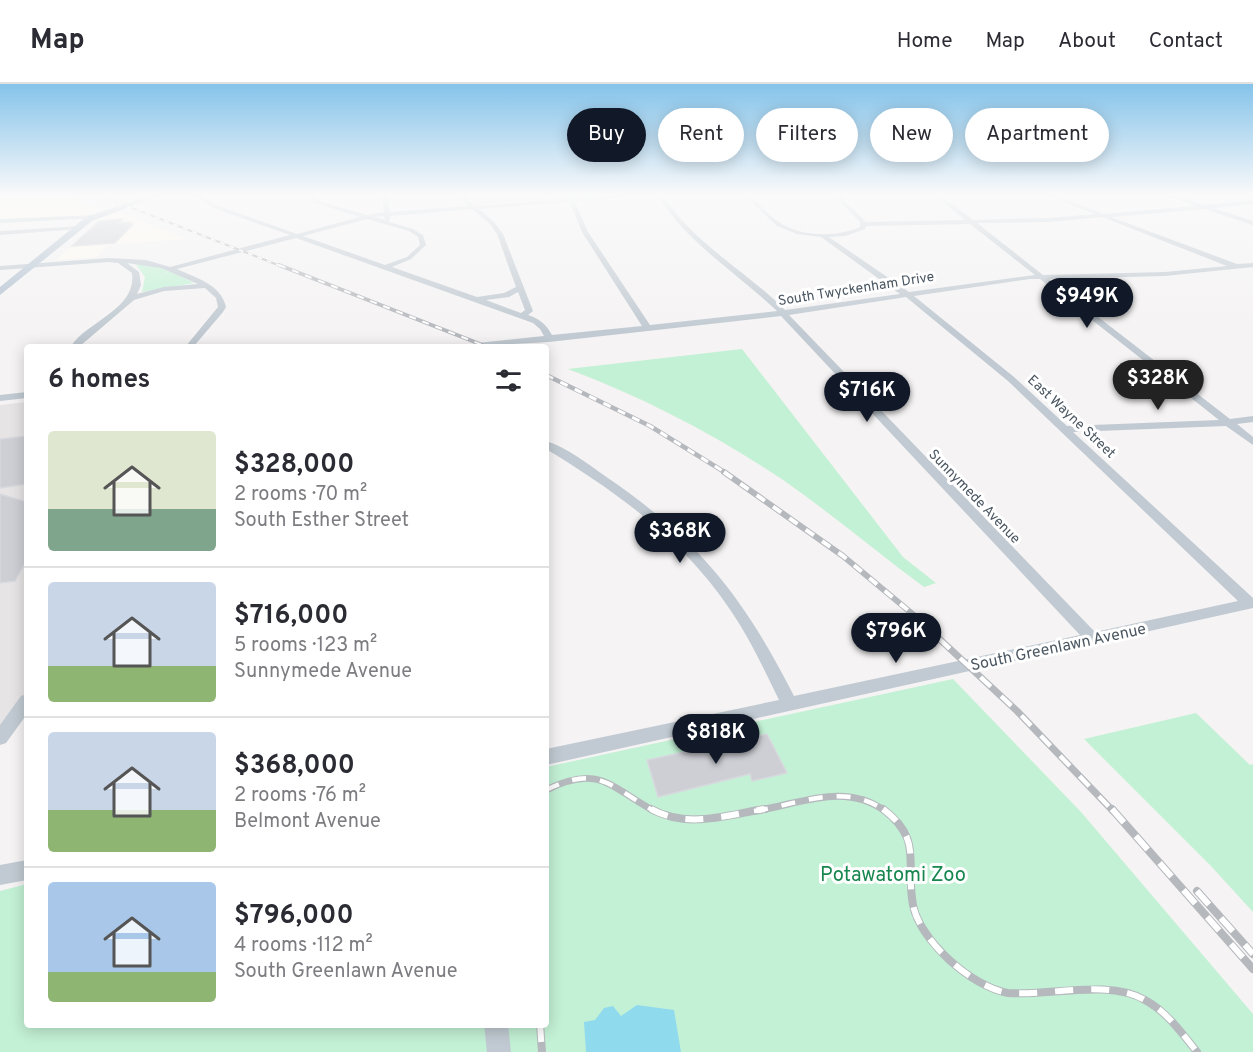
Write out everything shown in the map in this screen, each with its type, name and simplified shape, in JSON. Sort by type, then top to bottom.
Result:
[{"type":"main road","points":[[1,298],[30,265],[59,240]]},
{"type":"main road","points":[[1,298],[69,240]]},
{"type":"street","points":[[170,268],[275,240]]},
{"type":"street","points":[[309,240],[524,317],[541,325],[549,339]]},
{"type":"street","points":[[383,268],[409,258],[423,245],[424,240]]},
{"type":"street","points":[[502,240],[528,311],[524,317]]},
{"type":"street","points":[[590,240],[648,328]]},
{"type":"street","name":"Sunnymede Avenue","points":[[697,240],[752,283],[783,313],[1093,639]]},
{"type":"street","name":"East Wayne Street","points":[[830,240],[906,294],[993,364],[1251,604]]},
{"type":"street","name":"East Wayne Street","points":[[839,240],[860,256],[863,262]]},
{"type":"street","points":[[994,240],[1253,442]]},
{"type":"street","points":[[1169,240],[1253,272]]},
{"type":"street","points":[[77,344],[131,298],[137,285],[135,272],[118,260]]},
{"type":"street","points":[[0,268],[118,260],[146,262],[170,268],[208,286],[220,297],[222,307],[192,344]]},
{"type":"street","name":"South Twyckenham Drive","points":[[498,344],[783,313],[1040,276],[1165,274],[1253,265]]},
{"type":"street","points":[[131,298],[174,288],[208,286]]},
{"type":"street","points":[[473,299],[506,295],[521,288]]},
{"type":"street","points":[[524,317],[531,322],[538,340]]},
{"type":"street","points":[[0,398],[24,395]]},
{"type":"street","points":[[1065,429],[1228,423],[1253,419]]},
{"type":"street","points":[[549,446],[624,496],[698,559],[742,615],[790,705]]},
{"type":"street","name":"South Greenlawn Avenue","points":[[549,756],[1251,604]]},
{"type":"street","points":[[0,738],[24,705]]},
{"type":"street","points":[[0,875],[24,871]]},
{"type":"street","points":[[496,1028],[499,1052]]},
{"type":"shaded area","points":[[77,240],[170,240],[116,244],[106,247],[96,257],[56,260]]},
{"type":"shaded area","points":[[24,402],[24,695],[0,728],[0,405]]},
{"type":"green space","points":[[135,263],[159,266],[169,271],[159,277],[170,271],[194,283],[142,292],[145,277]]},
{"type":"green space","points":[[742,349],[903,557],[936,583],[924,587],[804,495],[734,449],[653,405],[568,369]]},
{"type":"green space","name":"Potawatomi Zoo","points":[[953,679],[1081,812],[1253,1014],[1253,1052],[0,1052],[0,891],[24,885],[24,1028],[549,1028],[549,766]]},
{"type":"green space","points":[[1196,713],[1250,765],[1253,764],[1253,912],[1211,866],[1084,739]]},
{"type":"water","points":[[637,1005],[674,1010],[681,1052],[586,1052],[584,1022],[595,1020],[604,1008],[613,1006],[621,1016]]},
{"type":"building","points":[[78,240],[118,240],[115,243],[72,246]]},
{"type":"building","points":[[24,436],[24,484],[0,488],[0,439]]},
{"type":"building","points":[[0,494],[24,501],[24,564],[15,581],[0,583]]},
{"type":"building","points":[[767,734],[787,773],[752,781],[750,774],[658,797],[647,760]]},
{"type":"railway","points":[[214,240],[283,267]]},
{"type":"railway","points":[[279,265],[480,344]]},
{"type":"railway","points":[[549,376],[650,426],[726,473]]},
{"type":"railway","points":[[724,472],[843,556],[921,621]]},
{"type":"railway","points":[[919,620],[1017,711],[1113,811]]},
{"type":"railway","points":[[549,789],[579,779],[603,781],[654,811]]},
{"type":"railway","points":[[759,810],[804,800],[837,796],[869,802],[885,811]]},
{"type":"railway","points":[[651,809],[665,815],[693,819],[722,817],[759,810]]},
{"type":"railway","points":[[759,810],[765,809]]},
{"type":"railway","points":[[883,809],[896,820],[908,842],[911,890],[918,919],[937,947],[964,972],[979,982],[1008,993],[1097,989],[1130,994],[1153,1005],[1174,1023],[1197,1052]]},
{"type":"railway","points":[[1112,809],[1253,969]]},
{"type":"railway","points":[[754,811],[759,810]]},
{"type":"railway","points":[[1197,891],[1253,954]]},
{"type":"railway","points":[[540,1028],[542,1052]]}]
